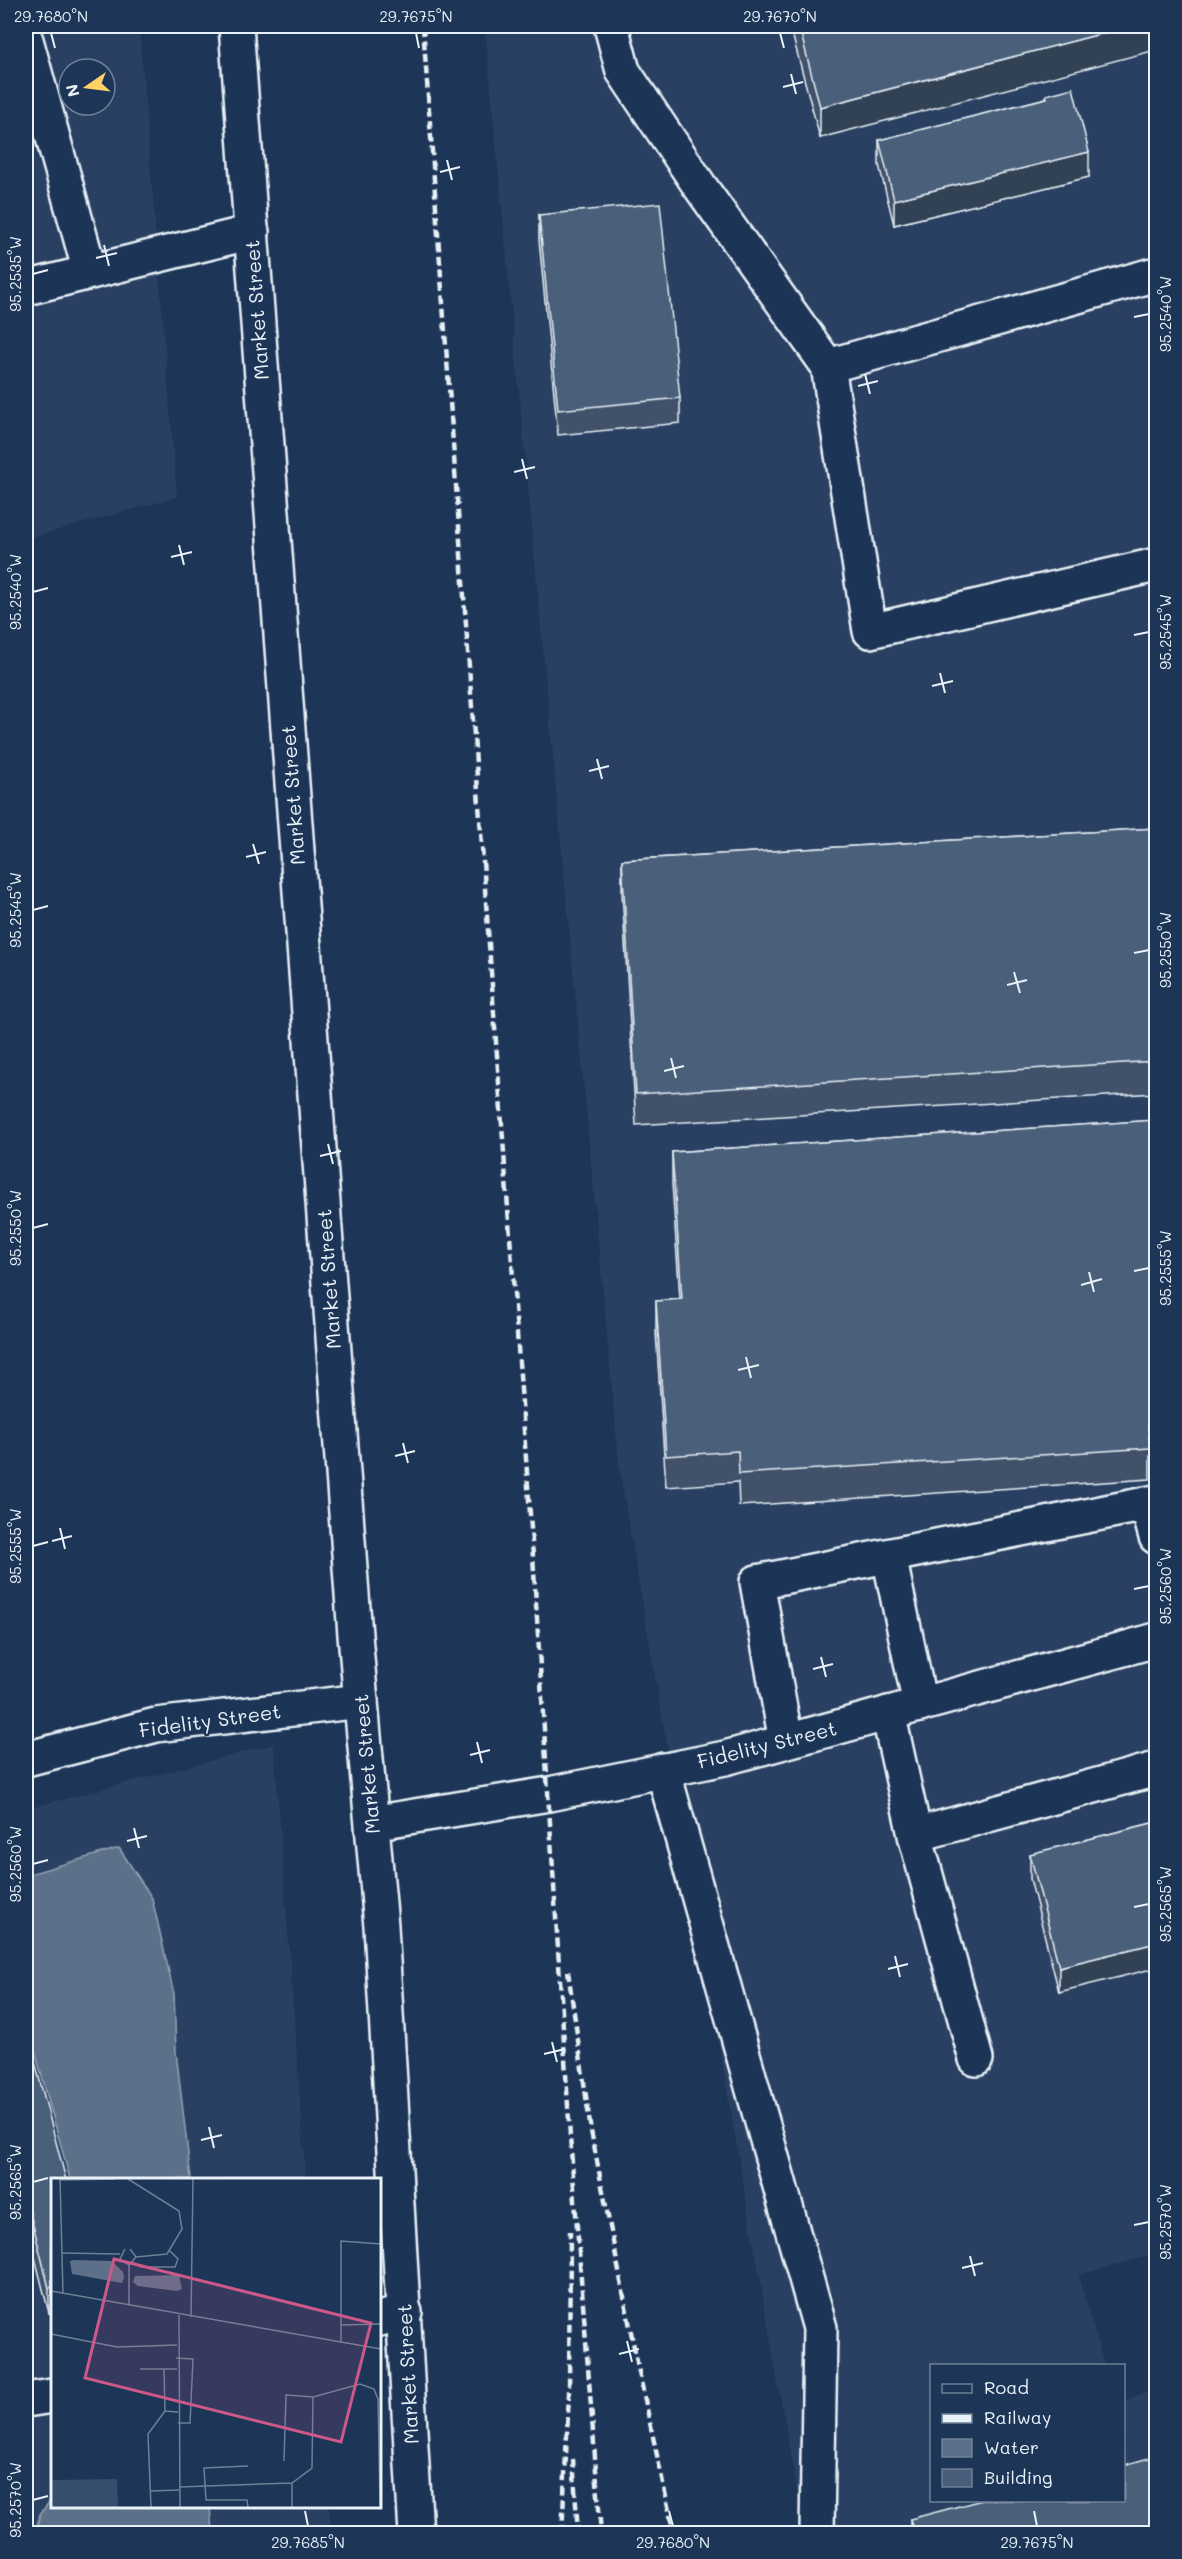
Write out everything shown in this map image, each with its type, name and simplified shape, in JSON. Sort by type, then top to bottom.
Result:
[{"type":"main road","name":"Market Street","points":[[236,26],[361,1701],[381,1926],[392,2316],[416,2534]]},
{"type":"main road","points":[[611,26],[623,71],[699,185],[828,366],[870,631],[1156,565]]},
{"type":"main road","points":[[26,40],[90,272]]},
{"type":"main road","points":[[26,288],[252,232]]},
{"type":"main road","points":[[828,366],[1156,274]]},
{"type":"main road","points":[[786,1741],[757,1582],[1152,1503],[1156,1537]]},
{"type":"main road","points":[[890,1556],[920,1704]]},
{"type":"main road","name":"Fidelity Street","points":[[372,1823],[549,1794],[725,1758],[1156,1640]]},
{"type":"main road","name":"Fidelity Street","points":[[26,1759],[156,1725],[361,1701]]},
{"type":"main road","points":[[888,1713],[915,1835],[976,2059]]},
{"type":"main road","points":[[915,1835],[1156,1769]]},
{"type":"main road","points":[[663,1770],[820,2328],[817,2534]]},
{"type":"main road","points":[[26,2400],[51,2396]]},
{"type":"shaded area","points":[[26,26],[139,26],[177,497],[26,539]]},
{"type":"shaded area","points":[[485,26],[1156,26],[1156,2254],[1078,2275],[1104,2364],[930,2364],[930,2502],[1125,2502],[1125,2401],[1156,2388],[1156,2533],[804,2533],[620,1474]]},
{"type":"shaded area","points":[[274,1744],[306,2178],[51,2178],[51,2508],[329,2508],[331,2533],[26,2534],[26,1809]]},
{"type":"water","points":[[119,1848],[152,1898],[174,1994],[176,2052],[191,2178],[70,2178],[26,2018],[26,1875]]},
{"type":"water","points":[[51,2499],[51,2508],[210,2508],[212,2533],[35,2533],[40,2514]]},
{"type":"building","points":[[799,26],[1131,26],[820,107]]},
{"type":"building","points":[[1073,88],[1089,152],[894,200],[879,140],[1047,98],[1046,95]]},
{"type":"building","points":[[660,203],[680,398],[558,410],[539,215]]},
{"type":"building","points":[[1156,828],[1156,1061],[636,1094],[622,860]]},
{"type":"building","points":[[1156,1120],[1156,1424],[1148,1425],[1150,1448],[739,1474],[738,1451],[666,1456],[656,1301],[682,1299],[672,1152]]},
{"type":"building","points":[[1156,1822],[1156,1943],[1059,1967],[1030,1854]]},
{"type":"building","points":[[26,2028],[65,2178],[51,2178],[51,2287],[49,2288],[26,2197]]},
{"type":"building","points":[[1156,2456],[1156,2534],[914,2534],[910,2519],[974,2502],[1125,2502],[1125,2465]]},
{"type":"railway","points":[[423,26],[533,1556],[570,2137],[601,2534]]},
{"type":"railway","points":[[568,1971],[591,2131],[674,2534]]},
{"type":"railway","points":[[562,2534],[569,2394],[570,2231]]},
{"type":"railway","points":[[573,2459],[578,2534]]}]
